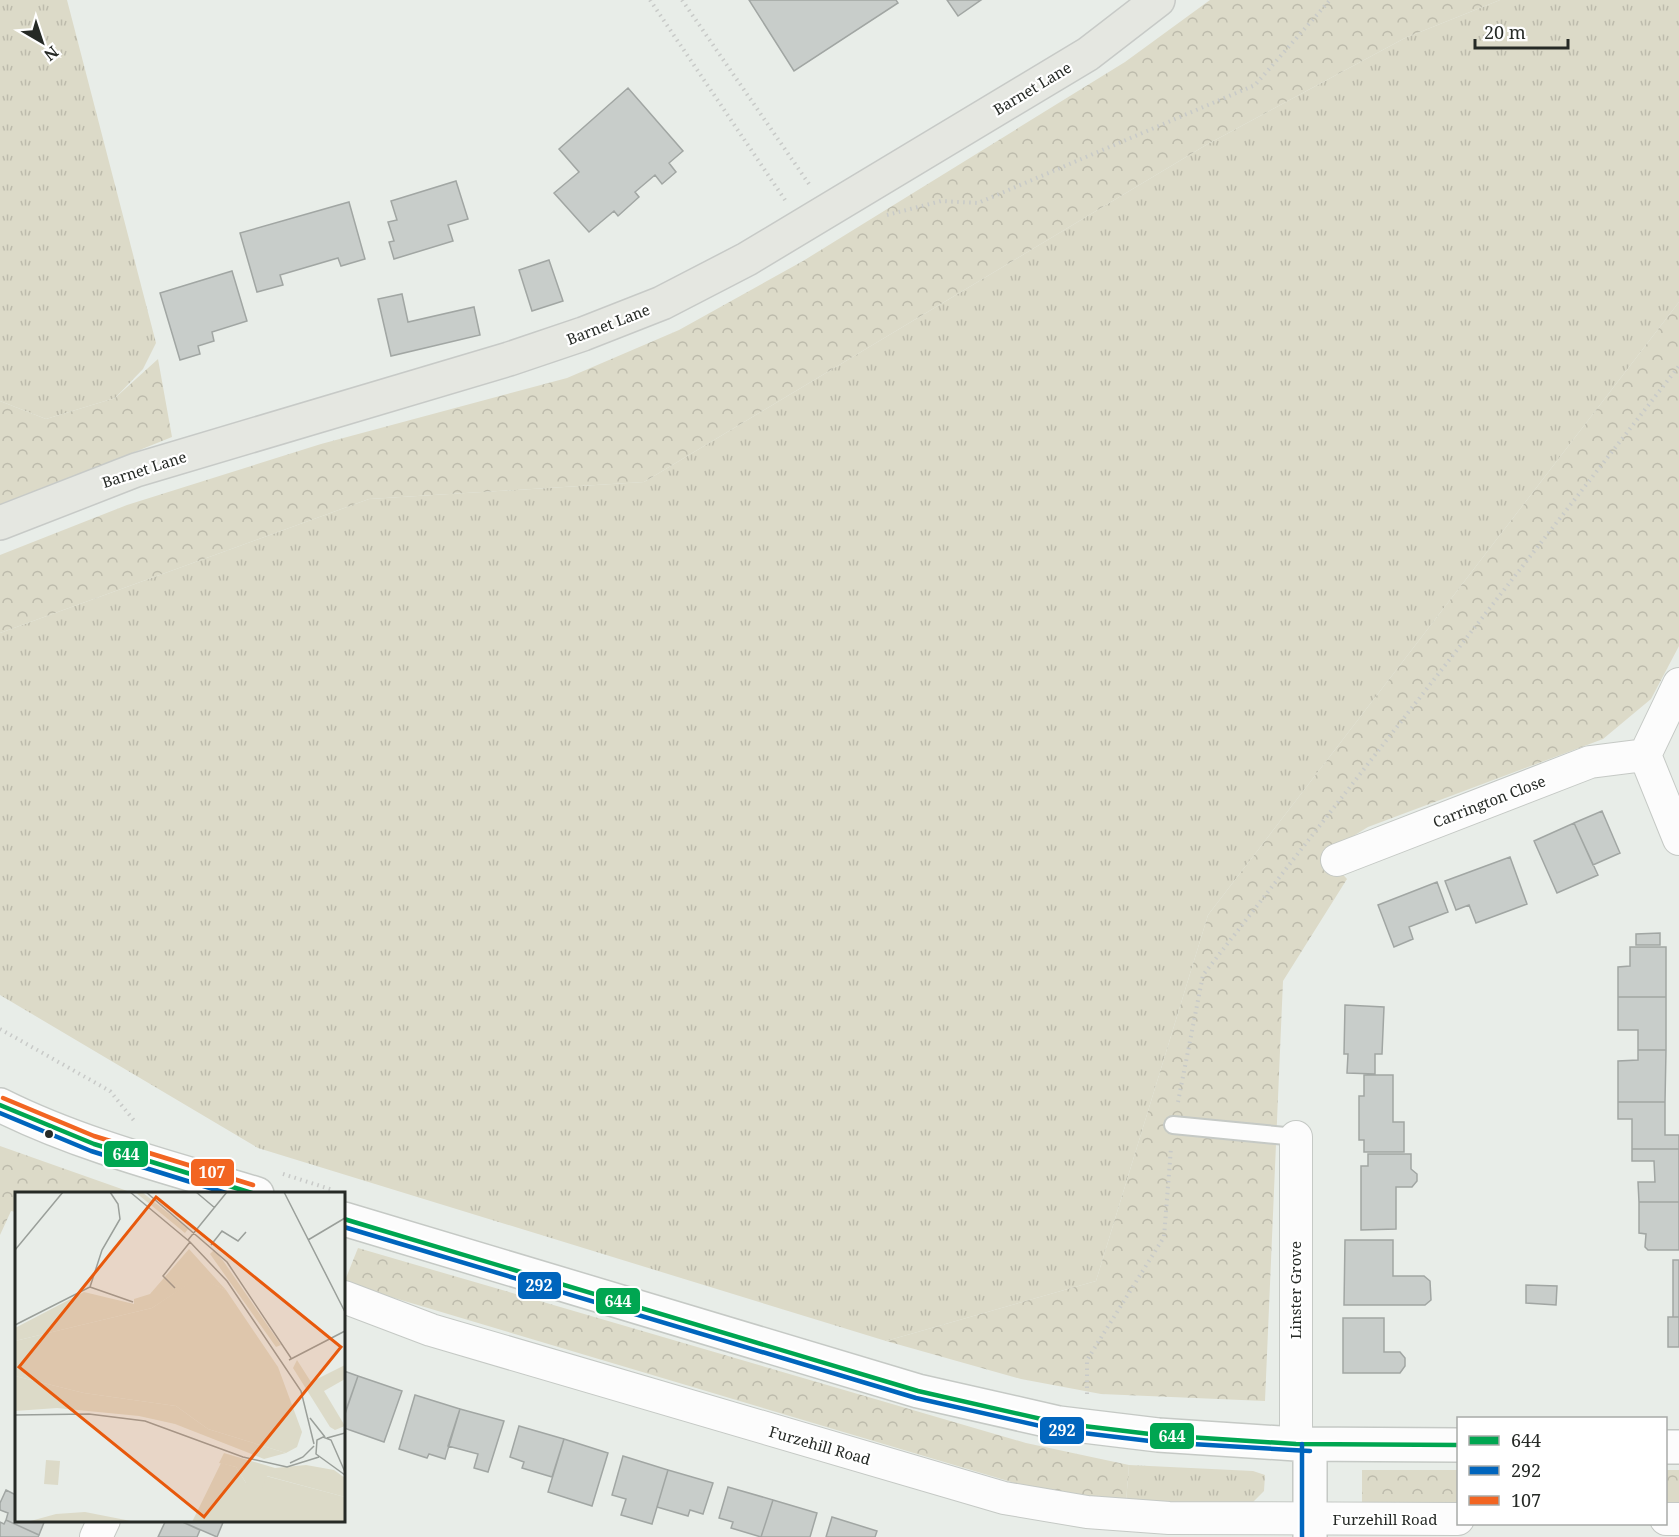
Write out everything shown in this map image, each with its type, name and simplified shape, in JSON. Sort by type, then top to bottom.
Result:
[{"type":"main road","name":"Barnet Lane","points":[[0,523],[136,470],[583,334],[662,303],[747,260],[1088,54],[1158,0]]},
{"type":"street","points":[[1679,684],[1645,754],[1679,839]]},
{"type":"street","name":"Carrington Close","points":[[1337,860],[1590,762],[1645,754]]},
{"type":"street","points":[[0,1105],[39,1123],[250,1192]]},
{"type":"street","name":"Linster Grove","points":[[1296,1137],[1303,1444]]},
{"type":"street","points":[[345,1219],[928,1393],[1059,1423],[1158,1435],[1303,1444],[1457,1445]]},
{"type":"street","name":"Furzehill Road","points":[[345,1297],[431,1330],[1004,1498],[1169,1527],[1311,1528],[1457,1519]]},
{"type":"street","name":"Furzehill Road","points":[[1303,1444],[1311,1528]]},
{"type":"street","points":[[96,1537],[104,1522]]},
{"type":"lane","points":[[1173,1125],[1296,1137]]},
{"type":"path","points":[[650,0],[791,209]]},
{"type":"path","points":[[682,0],[828,211]]},
{"type":"path","points":[[884,215],[941,201],[978,203],[1157,129],[1255,85],[1330,0]]},
{"type":"green space","points":[[0,0],[67,0],[156,343],[143,369],[115,398],[46,419],[0,401]]},
{"type":"green space","points":[[1210,0],[1500,0],[1405,38],[1206,145],[644,482],[369,499],[0,633],[0,555],[127,505],[321,444],[567,378],[679,330],[803,261],[1125,62]]},
{"type":"green space","points":[[1500,0],[1679,0],[1679,302],[1208,915],[1096,1281],[886,1341],[258,1148],[0,995],[0,633],[369,499],[644,482],[1206,145],[1405,38]]},
{"type":"green space","points":[[1679,302],[1679,646],[1651,699],[1603,739],[1368,827],[1324,854],[1347,879],[1283,981],[1265,1401],[1101,1394],[1021,1379],[886,1341],[1096,1281],[1208,915]]},
{"type":"green space","points":[[158,359],[172,437],[0,506],[0,401],[46,419],[115,398]]},
{"type":"green space","points":[[0,1146],[130,1192],[15,1192],[15,1212],[11,1211],[0,1235]]},
{"type":"green space","points":[[358,1248],[1026,1443],[1129,1465],[1126,1502],[1018,1484],[345,1283]]},
{"type":"green space","points":[[1129,1465],[1253,1471],[1265,1475],[1264,1491],[1251,1504],[1126,1502]]},
{"type":"green space","points":[[1362,1470],[1457,1470],[1457,1504],[1362,1504]]},
{"type":"green space","points":[[1667,1470],[1679,1470],[1679,1504],[1667,1504]]},
{"type":"building","points":[[749,0],[896,0],[898,3],[794,71]]},
{"type":"building","points":[[947,0],[981,0],[958,16]]},
{"type":"building","points":[[628,88],[683,151],[669,163],[676,172],[662,184],[655,175],[635,192],[639,197],[618,216],[614,211],[589,232],[554,193],[579,172],[559,149]]},
{"type":"building","points":[[456,181],[468,219],[448,225],[453,241],[394,259],[389,242],[394,241],[388,222],[397,220],[391,201]]},
{"type":"building","points":[[349,202],[365,259],[341,266],[338,258],[280,275],[283,285],[257,292],[240,233]]},
{"type":"building","points":[[549,260],[563,301],[532,311],[519,270]]},
{"type":"building","points":[[232,271],[247,321],[212,332],[214,341],[198,346],[200,354],[180,360],[160,293]]},
{"type":"building","points":[[402,294],[408,322],[474,307],[480,335],[391,356],[378,299]]},
{"type":"building","points":[[1602,811],[1620,853],[1593,865],[1574,823]]},
{"type":"building","points":[[1574,823],[1598,875],[1557,893],[1534,841]]},
{"type":"building","points":[[1510,857],[1527,904],[1476,923],[1469,905],[1456,910],[1445,881]]},
{"type":"building","points":[[1437,882],[1448,912],[1409,927],[1413,939],[1394,947],[1378,905]]},
{"type":"building","points":[[1660,933],[1660,945],[1636,945],[1636,934]]},
{"type":"building","points":[[1630,947],[1666,947],[1666,997],[1618,997],[1618,967],[1630,966]]},
{"type":"building","points":[[1618,997],[1666,997],[1666,1050],[1638,1050],[1638,1030],[1618,1030]]},
{"type":"building","points":[[1345,1005],[1384,1007],[1382,1054],[1375,1054],[1375,1074],[1347,1073],[1348,1054],[1344,1054]]},
{"type":"building","points":[[1638,1050],[1666,1050],[1665,1102],[1618,1102],[1618,1061],[1638,1060]]},
{"type":"building","points":[[1364,1075],[1393,1075],[1393,1122],[1404,1122],[1404,1152],[1364,1152],[1364,1140],[1359,1140],[1359,1096],[1364,1096]]},
{"type":"building","points":[[1618,1102],[1665,1102],[1665,1135],[1679,1135],[1679,1149],[1632,1149],[1632,1119],[1618,1119]]},
{"type":"building","points":[[1632,1149],[1679,1149],[1679,1202],[1639,1202],[1638,1182],[1655,1182],[1654,1161],[1632,1161]]},
{"type":"building","points":[[1368,1154],[1411,1154],[1411,1169],[1417,1174],[1417,1181],[1412,1187],[1396,1187],[1396,1229],[1361,1230],[1361,1166],[1368,1166]]},
{"type":"building","points":[[1639,1202],[1679,1202],[1679,1250],[1648,1250],[1645,1247],[1646,1234],[1639,1233]]},
{"type":"building","points":[[1345,1240],[1393,1240],[1393,1276],[1424,1276],[1430,1281],[1431,1300],[1425,1305],[1344,1305]]},
{"type":"building","points":[[1673,1260],[1679,1260],[1679,1317],[1673,1317]]},
{"type":"building","points":[[1526,1285],[1557,1286],[1556,1305],[1526,1303]]},
{"type":"building","points":[[1668,1317],[1679,1317],[1679,1347],[1668,1347]]},
{"type":"building","points":[[1343,1318],[1384,1318],[1384,1352],[1400,1352],[1405,1358],[1405,1366],[1400,1373],[1343,1373]]},
{"type":"building","points":[[345,1371],[358,1376],[345,1413]]},
{"type":"building","points":[[358,1376],[402,1391],[384,1442],[345,1428],[345,1414]]},
{"type":"building","points":[[415,1395],[460,1409],[445,1459],[429,1454],[427,1458],[399,1449]]},
{"type":"building","points":[[460,1409],[504,1421],[488,1472],[474,1468],[478,1454],[448,1446]]},
{"type":"building","points":[[519,1426],[564,1439],[552,1477],[522,1468],[524,1462],[510,1457]]},
{"type":"building","points":[[564,1439],[608,1453],[592,1506],[548,1492]]},
{"type":"building","points":[[623,1456],[668,1470],[652,1524],[621,1515],[626,1499],[612,1495]]},
{"type":"building","points":[[668,1470],[713,1483],[703,1514],[690,1510],[688,1516],[657,1507]]},
{"type":"building","points":[[728,1487],[773,1500],[761,1537],[731,1528],[733,1522],[719,1518]]},
{"type":"building","points":[[6,1490],[15,1494],[15,1522],[44,1522],[39,1535],[6,1520],[8,1513],[0,1510],[0,1503]]},
{"type":"building","points":[[773,1500],[817,1513],[810,1537],[761,1537]]},
{"type":"building","points":[[832,1517],[877,1531],[875,1537],[826,1537]]},
{"type":"building","points":[[6,1520],[39,1535],[38,1537],[0,1537],[0,1522],[4,1524]]},
{"type":"building","points":[[165,1522],[182,1522],[200,1530],[197,1537],[158,1537]]},
{"type":"building","points":[[183,1522],[223,1522],[217,1537]]},
{"type":"transit line","name":"107","points":[[3,1098],[94,1136],[253,1185]]},
{"type":"transit line","name":"644","points":[[0,1105],[94,1144],[249,1192]]},
{"type":"transit line","name":"292","points":[[0,1113],[91,1151],[223,1192]]},
{"type":"transit line","name":"644","points":[[345,1219],[918,1391],[1059,1423],[1158,1435],[1296,1444],[1457,1445]]},
{"type":"transit line","name":"292","points":[[345,1227],[916,1398],[1058,1430],[1158,1442],[1310,1451]]},
{"type":"transit line","name":"292","points":[[1302,1444],[1302,1537]]}]
